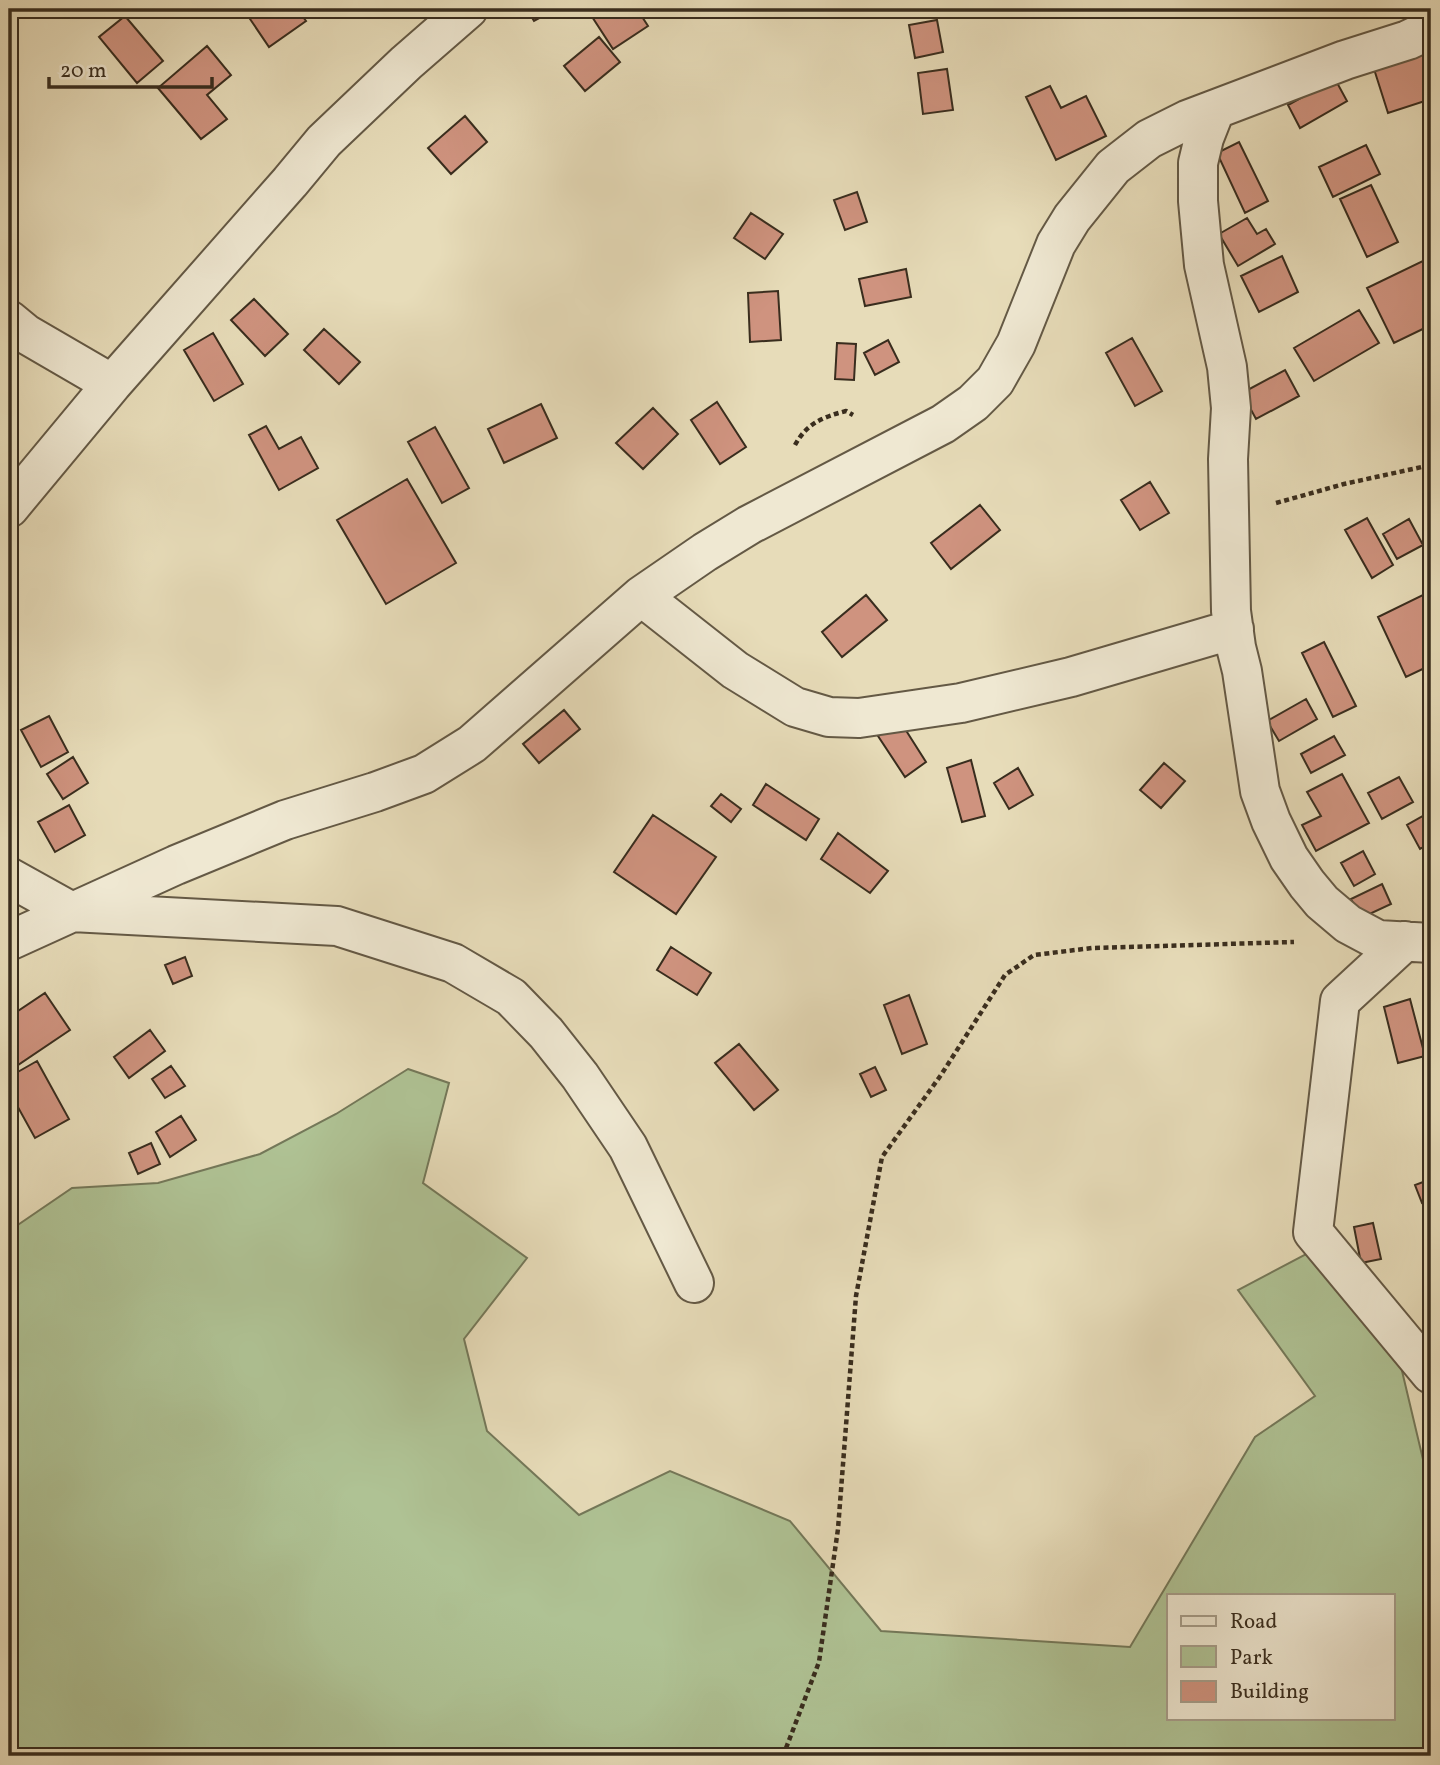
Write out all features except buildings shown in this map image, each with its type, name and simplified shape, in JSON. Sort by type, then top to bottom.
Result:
[{"type":"street","points":[[9,508],[112,384],[324,141],[468,9]]},
{"type":"street","points":[[9,941],[285,820],[424,774],[472,744],[641,596],[705,551],[749,525],[943,424],[973,403],[995,381],[1016,344],[1056,244],[1072,218],[1113,167],[1149,139],[1187,120],[1345,60],[1408,40],[1431,29]]},
{"type":"street","points":[[1215,110],[1198,163],[1198,201],[1205,265],[1227,367],[1231,408],[1228,459],[1231,611],[1260,791],[1270,821],[1289,858],[1322,902],[1348,923],[1378,940],[1418,942]]},
{"type":"street","points":[[9,320],[26,334],[112,384]]},
{"type":"street","points":[[641,596],[735,670],[795,707],[829,717],[859,718],[961,703],[1071,677],[1234,629]]},
{"type":"street","points":[[9,877],[72,912],[337,926],[453,963],[511,997],[546,1033],[580,1076],[628,1147],[694,1283]]},
{"type":"street","points":[[1418,942],[1340,1001],[1313,1232],[1431,1374]]},
{"type":"path","points":[[1229,517],[1344,484],[1431,465]]},
{"type":"path","points":[[783,1756],[819,1662],[838,1529],[856,1296],[882,1157],[941,1075],[1005,975],[1034,955],[1092,948],[1297,942]]},
{"type":"green space","points":[[408,1069],[449,1083],[423,1183],[527,1258],[464,1339],[487,1431],[579,1515],[670,1471],[790,1521],[881,1631],[1130,1647],[1255,1437],[1315,1396],[1238,1290],[1329,1242],[1393,1333],[1431,1493],[1431,1756],[9,1756],[9,1231],[72,1188],[158,1183],[260,1154],[336,1114]]}]
